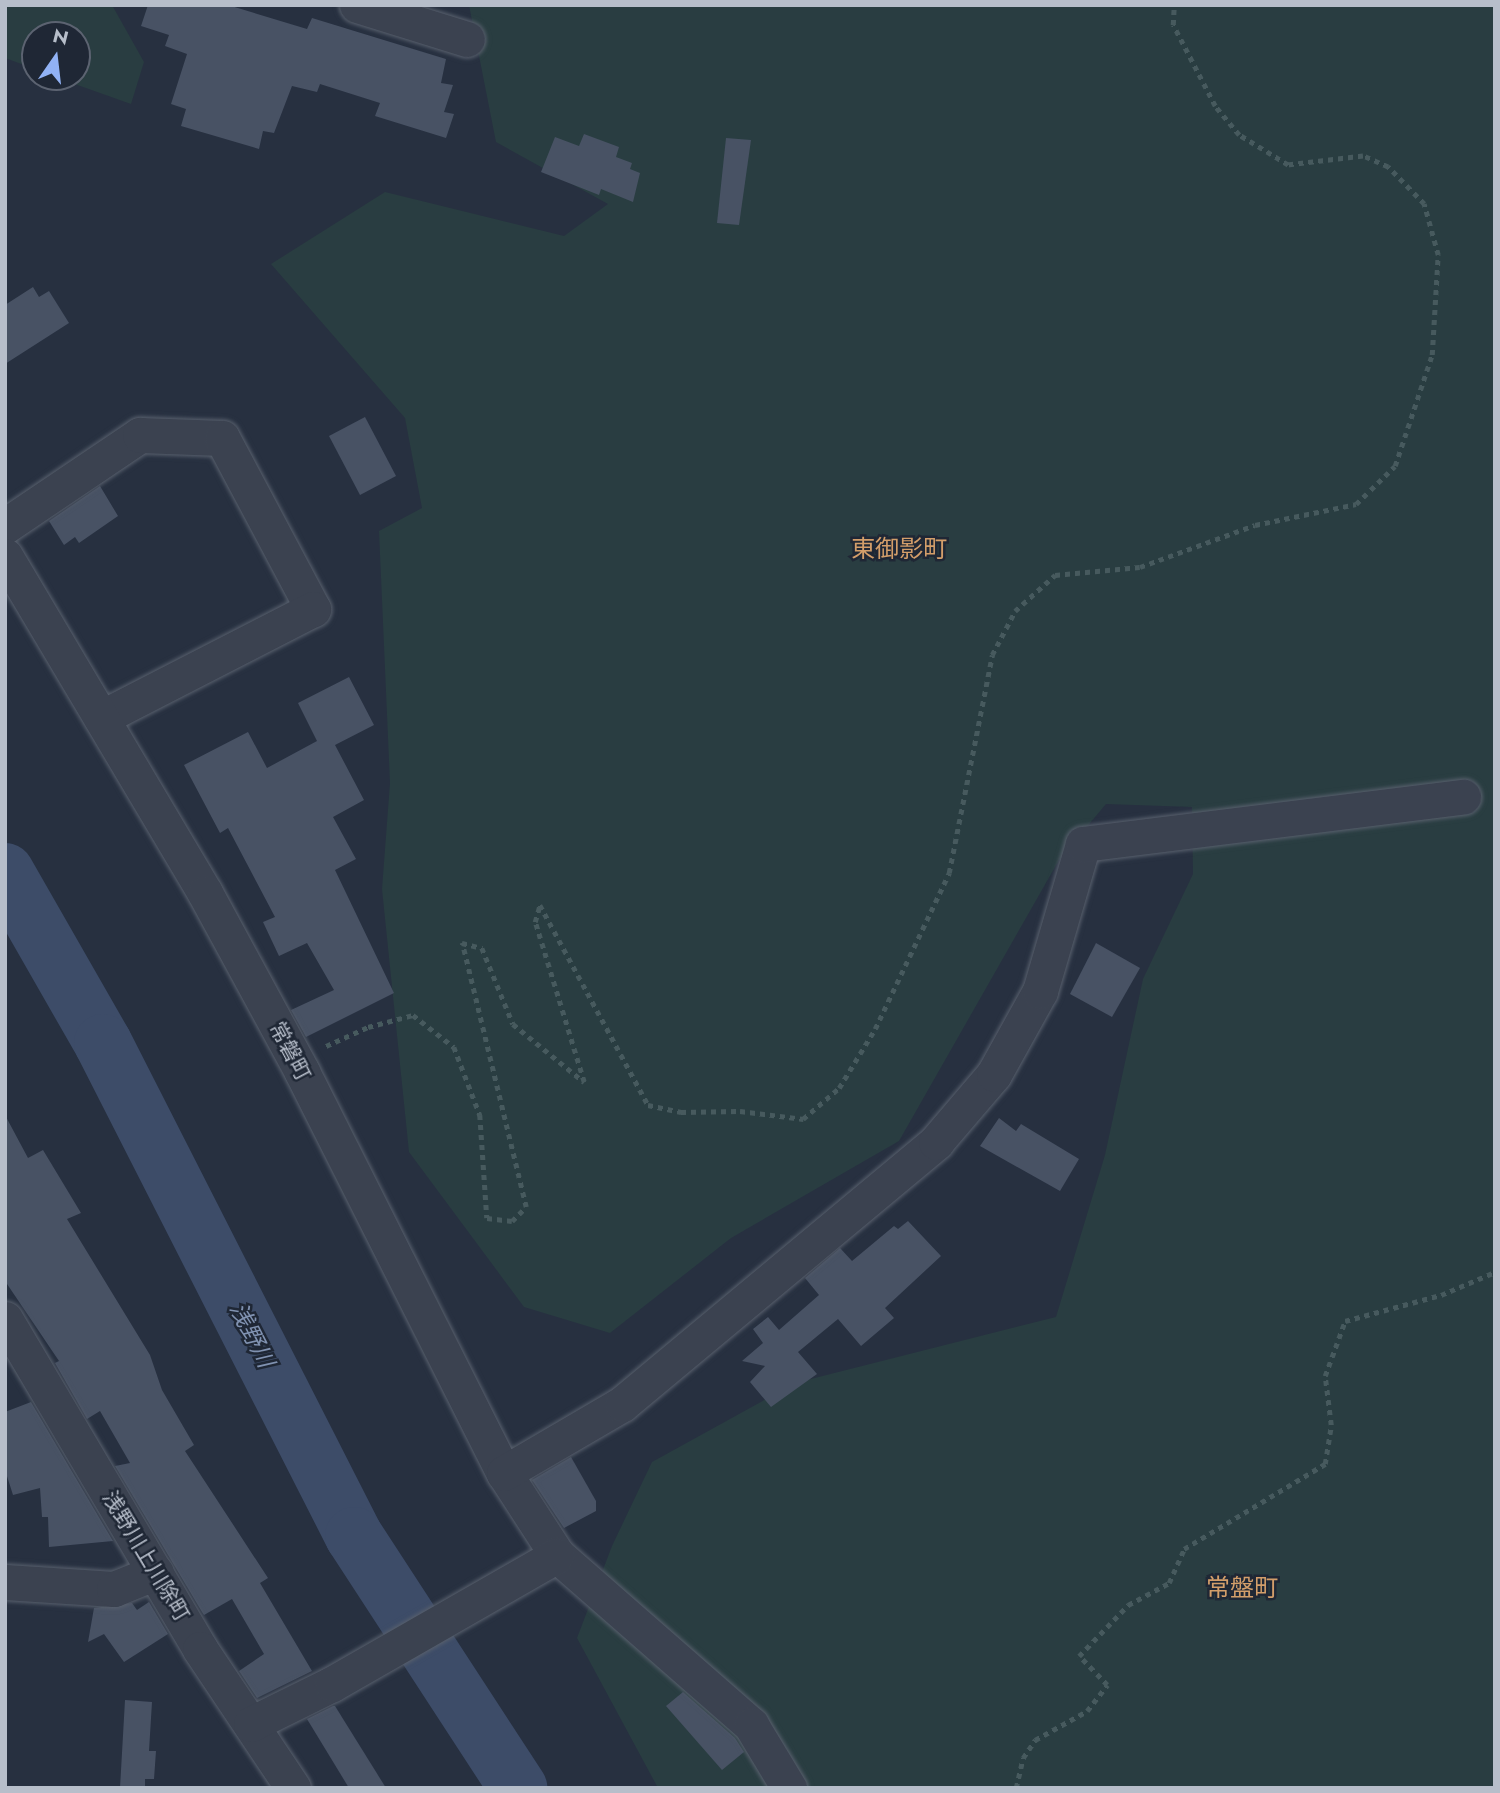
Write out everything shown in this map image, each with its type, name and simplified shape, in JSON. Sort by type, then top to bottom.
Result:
[{"type":"street","points":[[357,5],[467,39]]},
{"type":"street","points":[[5,526],[140,435],[222,438],[313,609],[101,718]]},
{"type":"street","name":"常磐町","points":[[5,556],[205,892],[302,1072],[504,1473],[556,1555],[751,1725],[789,1788]]},
{"type":"street","points":[[504,1473],[622,1404],[936,1142],[994,1074],[1040,991],[1083,844],[1463,797]]},
{"type":"street","name":"浅野川上川除町","points":[[7,1325],[200,1649],[293,1788]]},
{"type":"street","points":[[251,1724],[332,1684],[556,1555]]},
{"type":"street","points":[[5,1582],[114,1589],[156,1572]]},
{"type":"path","points":[[302,1072],[319,1049],[368,1027],[412,1015],[454,1048],[480,1115],[487,1218],[512,1221],[526,1207],[462,943],[482,948],[513,1024],[584,1082],[535,922],[540,905],[648,1105],[681,1112],[740,1111],[803,1119],[839,1088],[875,1029],[949,873],[992,655],[1015,611],[1055,575],[1140,567],[1255,525],[1356,504],[1395,466],[1432,355],[1438,255],[1424,204],[1388,167],[1363,156],[1288,165],[1239,135],[1216,106],[1173,25],[1174,5]]},
{"type":"path","points":[[1016,1788],[1023,1758],[1035,1740],[1087,1711],[1107,1685],[1079,1656],[1111,1622],[1128,1605],[1169,1583],[1184,1549],[1325,1464],[1331,1426],[1325,1376],[1345,1321],[1441,1295],[1495,1272]]},
{"type":"green space","points":[[5,5],[112,5],[144,62],[131,104],[91,90],[91,21],[21,21],[21,64],[5,58]]},
{"type":"green space","points":[[469,5],[1495,5],[1495,1788],[658,1788],[577,1638],[612,1546],[652,1462],[795,1383],[1056,1317],[1105,1155],[1143,979],[1193,874],[1192,807],[1106,804],[1059,860],[899,1141],[731,1238],[610,1333],[524,1307],[409,1152],[382,889],[390,783],[379,531],[422,508],[405,418],[271,264],[385,192],[564,236],[608,204],[496,142]]},
{"type":"building","points":[[148,5],[228,5],[307,29],[312,18],[446,59],[441,83],[453,85],[444,112],[454,114],[446,138],[375,116],[380,103],[320,84],[317,92],[292,86],[274,133],[263,131],[259,149],[181,126],[186,109],[171,104],[187,54],[165,46],[169,35],[141,26]]},
{"type":"building","points":[[584,134],[619,147],[616,157],[632,163],[630,169],[640,173],[633,202],[601,189],[599,195],[541,172],[555,137],[579,146]]},
{"type":"building","points":[[726,138],[751,140],[739,225],[717,223]]},
{"type":"building","points":[[33,287],[39,297],[49,291],[69,323],[5,364],[5,305]]},
{"type":"building","points":[[365,417],[396,476],[360,495],[329,436]]},
{"type":"building","points":[[100,486],[118,516],[79,543],[75,537],[64,545],[49,521]]},
{"type":"building","points":[[349,677],[374,725],[335,745],[364,800],[333,817],[356,859],[335,870],[394,993],[306,1037],[291,1010],[334,990],[307,943],[279,956],[263,922],[275,917],[228,828],[220,833],[184,765],[248,732],[267,768],[317,741],[298,703]]},
{"type":"building","points":[[1096,943],[1140,968],[1112,1017],[1070,994]]},
{"type":"building","points":[[5,1115],[28,1158],[43,1150],[81,1213],[67,1219],[150,1355],[162,1390],[194,1445],[185,1451],[268,1578],[260,1583],[312,1671],[257,1698],[239,1671],[264,1654],[232,1599],[204,1615],[115,1466],[130,1463],[100,1411],[87,1419],[55,1363],[59,1361],[5,1281]]},
{"type":"building","points":[[999,1118],[1016,1131],[1021,1124],[1079,1159],[1060,1191],[980,1146]]},
{"type":"building","points":[[908,1221],[941,1256],[885,1308],[894,1318],[861,1346],[838,1319],[798,1352],[817,1374],[771,1407],[750,1382],[765,1366],[742,1361],[763,1343],[753,1329],[768,1317],[779,1330],[819,1295],[805,1278],[840,1248],[852,1261],[894,1226],[898,1229]]},
{"type":"building","points":[[31,1402],[113,1541],[49,1547],[48,1517],[42,1517],[40,1488],[13,1495],[5,1470],[5,1412]]},
{"type":"building","points":[[571,1457],[596,1501],[596,1511],[564,1528],[532,1480]]},
{"type":"building","points":[[149,1602],[168,1634],[124,1662],[104,1634],[88,1642],[94,1608],[132,1603],[137,1610]]},
{"type":"building","points":[[683,1692],[735,1738],[744,1752],[722,1770],[666,1706]]},
{"type":"building","points":[[125,1700],[152,1702],[149,1751],[156,1751],[154,1779],[145,1779],[145,1788],[120,1788]]},
{"type":"building","points":[[333,1706],[386,1788],[349,1788],[307,1719]]},
{"type":"waterway","name":"浅野川","points":[[5,872],[103,1043],[354,1536],[518,1788]]},
{"type":"district","name":"東御影町","points":[[899,549]]},
{"type":"district","name":"常盤町","points":[[1242,1588]]}]
